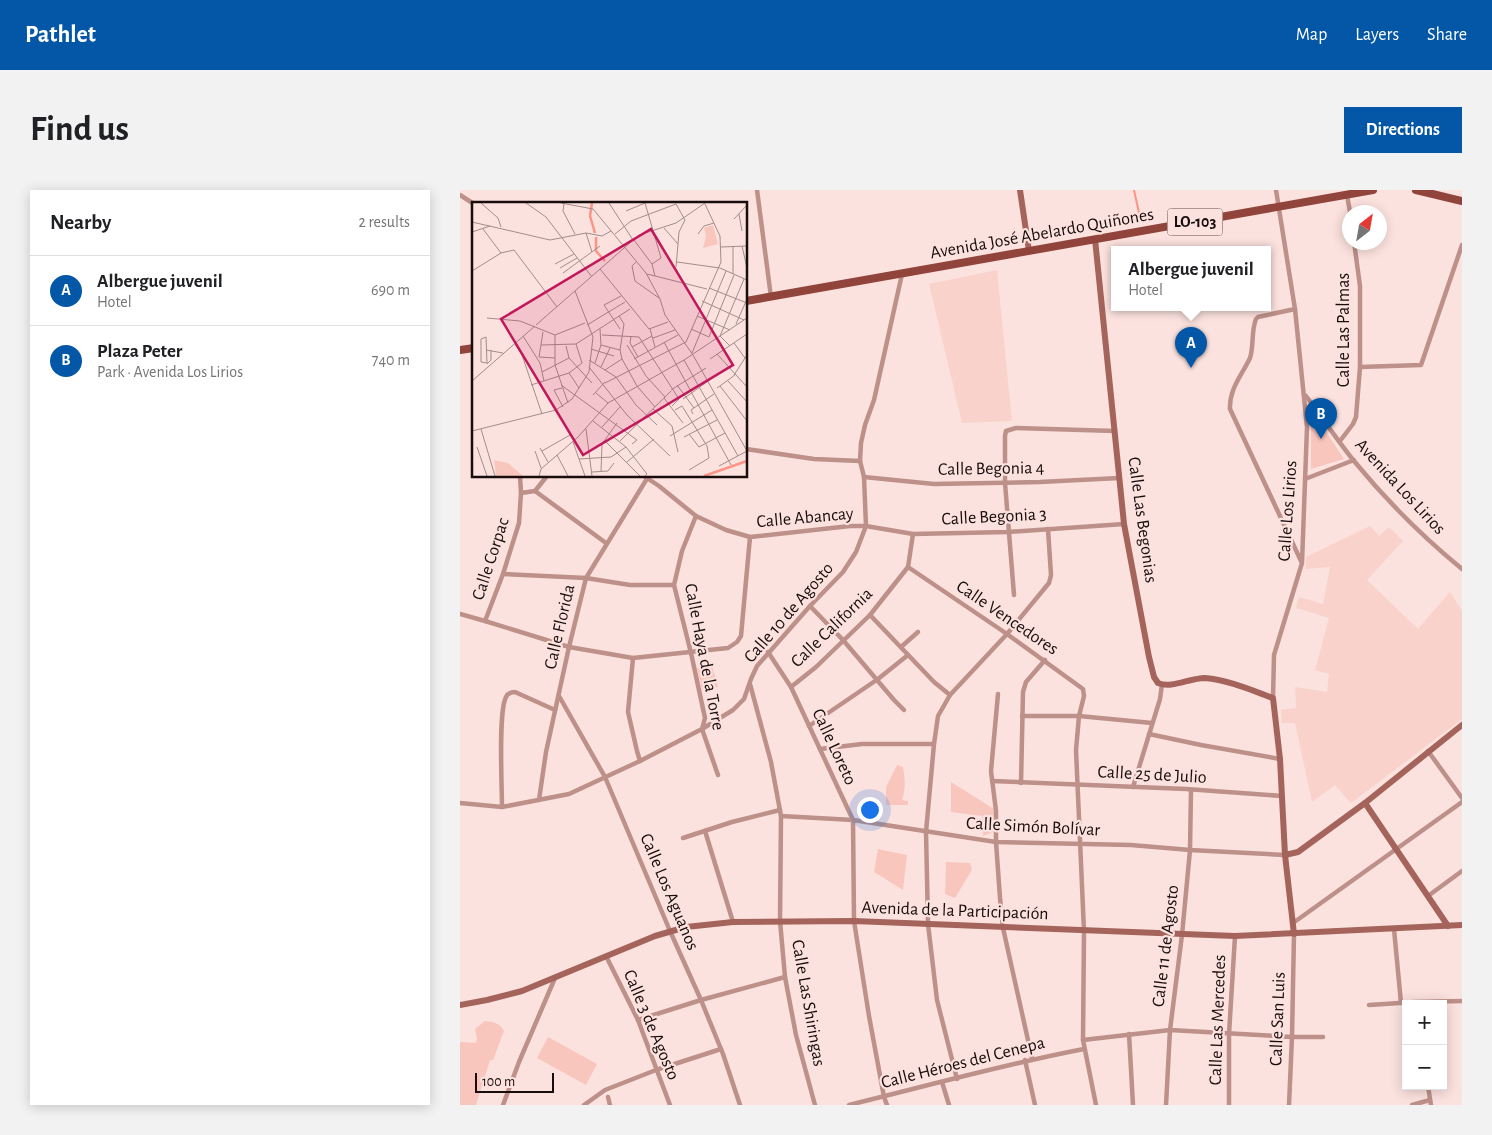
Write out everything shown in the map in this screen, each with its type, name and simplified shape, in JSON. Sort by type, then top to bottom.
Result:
[{"type":"main road","name":"Avenida José Abelardo Quiñones","points":[[748,301],[1280,208],[1342,193],[1373,190]]},
{"type":"main road","points":[[1416,190],[1462,201]]},
{"type":"street","points":[[757,190],[771,297]]},
{"type":"street","points":[[1020,190],[1029,251]]},
{"type":"street","name":"Calle Los Lirios","points":[[1276,190],[1295,309],[1307,427],[1302,563],[1274,655],[1273,698],[1280,759],[1285,855],[1294,934]]},
{"type":"street","points":[[1342,193],[1347,205]]},
{"type":"street","points":[[460,195],[472,203]]},
{"type":"street","name":"Calle Las Begonias","points":[[1094,239],[1124,524],[1149,658],[1155,680],[1162,684]]},
{"type":"street","points":[[1360,367],[1421,365],[1462,244]]},
{"type":"street","name":"Calle Las Palmas","points":[[1340,441],[1356,417],[1360,367],[1360,286],[1355,250]]},
{"type":"street","name":"Calle 10 de Agosto","points":[[460,803],[502,807],[569,794],[702,730],[733,710],[744,698],[757,666],[843,572],[856,552],[866,526],[864,477],[860,460],[861,443],[874,400],[902,274]]},
{"type":"street","points":[[1295,309],[1256,319],[1250,356],[1232,393],[1230,409],[1302,563]]},
{"type":"street","name":"Avenida Los Lirios","points":[[1305,395],[1354,460],[1394,506],[1439,550],[1462,569]]},
{"type":"street","points":[[1014,595],[1005,483],[1005,436],[1008,429],[1115,431]]},
{"type":"street","points":[[748,449],[814,459],[860,460]]},
{"type":"street","points":[[1305,479],[1354,460]]},
{"type":"street","name":"Calle Begonia 4","points":[[864,477],[934,484],[1119,478]]},
{"type":"street","name":"Calle Corpac","points":[[485,620],[503,574],[519,523],[520,478]]},
{"type":"street","points":[[535,491],[545,478]]},
{"type":"street","name":"Calle Florida","points":[[539,800],[546,752],[586,578],[646,478]]},
{"type":"street","name":"Calle Abancay","points":[[648,478],[696,516],[726,530],[750,537],[866,526]]},
{"type":"street","points":[[521,493],[535,491],[606,543]]},
{"type":"street","name":"Calle Haya de la Torre","points":[[696,516],[682,552],[674,585],[705,718],[702,730],[718,775]]},
{"type":"street","name":"Calle Begonia 3","points":[[866,526],[913,534],[1008,532],[1124,524]]},
{"type":"street","points":[[956,1079],[937,1000],[928,924],[926,832],[938,716],[950,695],[1007,634],[1051,579],[1048,529]]},
{"type":"street","name":"Calle California","points":[[790,687],[816,666],[870,615],[908,567],[913,534]]},
{"type":"street","points":[[460,614],[485,620],[569,647],[633,658],[728,648],[739,640],[741,636],[750,537]]},
{"type":"street","name":"Calle Vencedores","points":[[908,567],[1081,686],[1084,696],[1079,716]]},
{"type":"street","points":[[503,574],[586,578],[630,585],[674,585]]},
{"type":"street","points":[[810,606],[843,640],[904,710]]},
{"type":"street","points":[[870,615],[950,695]]},
{"type":"street","points":[[901,647],[918,632]]},
{"type":"street","name":"Calle Loreto","points":[[768,652],[790,687],[853,820],[854,922],[869,1016],[887,1105]]},
{"type":"street","points":[[809,726],[878,679],[908,655]]},
{"type":"street","points":[[633,658],[628,712],[636,751],[640,761]]},
{"type":"street","points":[[1021,783],[1023,692],[1026,682],[1045,660]]},
{"type":"street","points":[[1133,787],[1160,699],[1162,684],[1202,678],[1216,680],[1273,698]]},
{"type":"street","name":"Calle Las Shiringas","points":[[750,683],[771,762],[780,813],[780,921],[785,977],[796,1034],[815,1105]]},
{"type":"street","points":[[502,807],[502,716],[505,698],[511,692],[515,692],[555,710]]},
{"type":"street","points":[[998,694],[991,771],[996,810],[996,842],[1003,928],[1032,1058]]},
{"type":"street","name":"Calle Los Aguanos","points":[[559,696],[605,777],[701,1000],[721,1049],[740,1105]]},
{"type":"street","points":[[1022,716],[1079,716],[1152,723]]},
{"type":"street","points":[[1079,716],[1076,750],[1084,931],[1083,1040],[1096,1105]]},
{"type":"street","points":[[1285,855],[1298,852],[1365,803],[1462,725]]},
{"type":"street","points":[[1149,734],[1280,759]]},
{"type":"street","points":[[820,749],[862,744],[934,744]]},
{"type":"street","points":[[1428,752],[1462,798]]},
{"type":"street","name":"Calle 25 de Julio","points":[[992,781],[1282,796]]},
{"type":"street","name":"Calle 11 de Agosto","points":[[1166,1105],[1170,1030],[1190,850],[1191,790]]},
{"type":"street","points":[[1293,923],[1462,802]]},
{"type":"street","points":[[1365,803],[1448,926]]},
{"type":"street","name":"Calle Simón Bolívar","points":[[683,838],[732,822],[780,813],[853,820],[996,842],[1131,845],[1285,855]]},
{"type":"street","points":[[705,831],[733,922]]},
{"type":"street","points":[[1428,896],[1462,871]]},
{"type":"street","name":"Avenida de la Participación","points":[[460,1005],[522,991],[670,931],[686,927],[733,922],[928,924],[1235,936],[1462,925]]},
{"type":"street","points":[[1369,1005],[1401,1003],[1394,929]]},
{"type":"street","name":"Calle San Luis","points":[[1288,1105],[1292,1037],[1294,934]]},
{"type":"street","name":"Calle Las Mercedes","points":[[1229,1105],[1228,1034],[1235,936]]},
{"type":"street","name":"Calle 3 de Agosto","points":[[606,956],[638,1020],[670,1105]]},
{"type":"street","points":[[503,1105],[555,977]]},
{"type":"street","points":[[638,1020],[701,1000],[785,977]]},
{"type":"street","points":[[1447,1002],[1462,1001]]},
{"type":"street","points":[[1083,1040],[1170,1030],[1323,1037]]},
{"type":"street","points":[[1129,1034],[1133,1105]]},
{"type":"street","points":[[584,1105],[605,1090],[656,1070],[721,1049]]},
{"type":"street","name":"Calle Héroes del Cenepa","points":[[849,1105],[1032,1058],[1084,1049]]},
{"type":"street","points":[[1025,1060],[1035,1105]]},
{"type":"street","points":[[942,1082],[949,1105]]},
{"type":"street","points":[[1412,1105],[1431,1103],[1429,1090]]},
{"type":"street","points":[[608,1097],[610,1105]]},
{"type":"shaded area","points":[[997,270],[1012,421],[962,423],[929,284]]},
{"type":"shaded area","points":[[1311,409],[1344,459],[1311,469]]},
{"type":"shaded area","points":[[1370,526],[1379,536],[1389,527],[1403,541],[1367,580],[1418,629],[1450,592],[1462,611],[1462,719],[1351,803],[1335,785],[1312,802],[1295,723],[1282,723],[1281,710],[1296,708],[1295,687],[1327,692],[1329,674],[1315,670],[1329,618],[1296,608],[1299,597],[1323,604],[1330,567],[1306,569],[1306,557]]},
{"type":"shaded area","points":[[712,665],[718,687],[702,690],[697,668]]},
{"type":"shaded area","points":[[897,765],[903,767],[905,784],[902,800],[908,801],[908,805],[886,805],[886,787]]},
{"type":"shaded area","points":[[951,782],[994,809],[993,832],[983,836],[982,816],[951,812]]},
{"type":"shaded area","points":[[878,849],[907,855],[903,890],[874,872]]},
{"type":"shaded area","points":[[946,862],[970,863],[972,870],[955,898],[945,894]]},
{"type":"shaded area","points":[[485,1021],[496,1023],[504,1031],[493,1060],[490,1060],[476,1105],[460,1105],[460,1042],[476,1043],[475,1029]]},
{"type":"shaded area","points":[[548,1037],[597,1064],[586,1085],[537,1058]]},
{"type":"waterway","points":[[1134,190],[1141,222]]},
{"type":"place","name":"Albergue juvenil","points":[[1191,368]]},
{"type":"place","name":"Plaza Peter","points":[[1321,439]]}]
